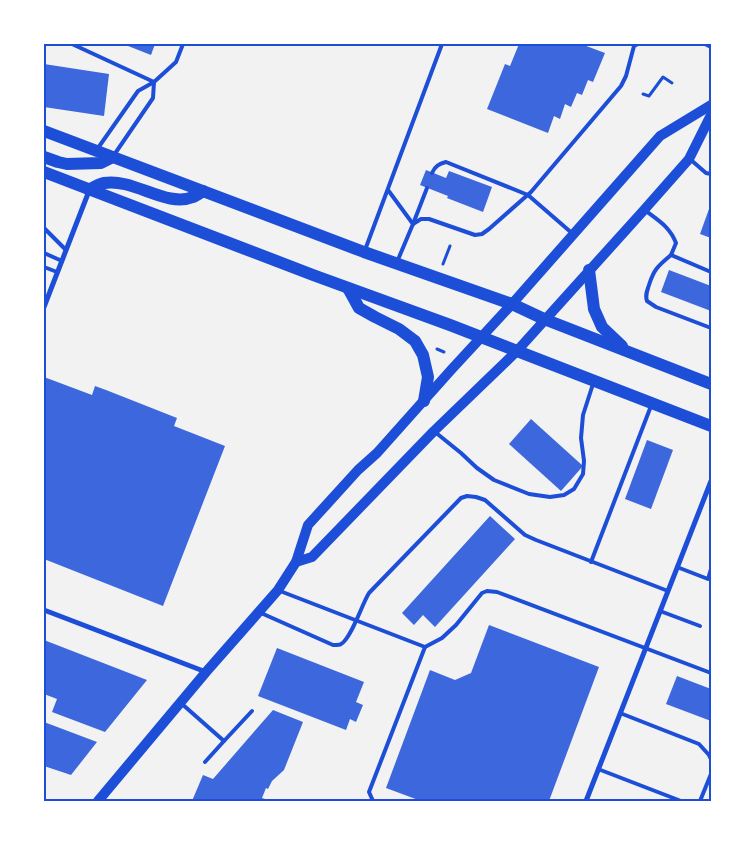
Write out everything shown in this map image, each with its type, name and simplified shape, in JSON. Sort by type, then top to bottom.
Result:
[{"type":"main road","points":[[98,801],[180,702],[278,590],[296,562],[308,525],[358,470],[377,453],[512,304],[660,136],[711,105]]},
{"type":"main road","points":[[296,562],[312,557],[434,430],[516,352],[689,159],[711,115]]},
{"type":"main road","points":[[44,131],[396,264],[512,304],[544,319],[710,381]]},
{"type":"main road","points":[[44,157],[67,164],[100,163],[113,157]]},
{"type":"main road","points":[[44,172],[711,426]]},
{"type":"main road","points":[[89,190],[102,183],[114,182],[126,184],[167,198],[177,199],[192,198],[203,191]]},
{"type":"main road","points":[[589,270],[594,308],[602,327],[627,351]]},
{"type":"main road","points":[[348,288],[359,308],[399,329],[415,341],[423,355],[428,377],[424,401]]},
{"type":"street","points":[[44,307],[89,190]]},
{"type":"street","points":[[586,801],[711,481]]},
{"type":"street","points":[[44,610],[206,672]]},
{"type":"lane","points":[[72,44],[154,82]]},
{"type":"lane","points":[[96,151],[138,91],[154,82],[176,62],[183,44]]},
{"type":"lane","points":[[364,252],[442,44]]},
{"type":"lane","points":[[413,224],[421,219],[429,219],[475,235],[482,234],[490,229],[528,194],[556,164],[621,86],[636,45],[629,44]]},
{"type":"lane","points":[[705,44],[711,47]]},
{"type":"lane","points":[[113,157],[153,98],[154,82]]},
{"type":"lane","points":[[689,159],[706,173],[711,174]]},
{"type":"lane","points":[[432,173],[439,164],[446,162],[528,194],[573,234]]},
{"type":"lane","points":[[396,264],[426,188]]},
{"type":"lane","points":[[388,190],[413,224]]},
{"type":"lane","points":[[644,210],[672,233],[676,243],[671,255],[653,273],[645,295],[647,301],[656,307],[711,328]]},
{"type":"lane","points":[[44,228],[66,250]]},
{"type":"lane","points":[[44,253],[62,261]]},
{"type":"lane","points":[[671,255],[711,272]]},
{"type":"lane","points":[[44,266],[58,272]]},
{"type":"lane","points":[[434,430],[476,468],[494,480],[529,494],[550,497],[564,495],[574,489],[583,474],[584,461],[581,438],[583,415],[594,382]]},
{"type":"lane","points":[[591,562],[651,404]]},
{"type":"lane","points":[[258,612],[333,645],[341,644],[346,640],[369,593],[461,498],[467,496],[485,500],[525,535],[668,591]]},
{"type":"lane","points":[[677,567],[708,579],[711,569]]},
{"type":"lane","points":[[278,590],[424,647]]},
{"type":"lane","points":[[373,801],[368,792],[424,647],[442,638],[456,625],[482,593],[487,591],[497,592],[711,673]]},
{"type":"lane","points":[[660,611],[700,626]]},
{"type":"lane","points":[[180,702],[224,741]]},
{"type":"lane","points":[[205,762],[252,711]]},
{"type":"lane","points":[[620,713],[699,744],[711,759]]},
{"type":"lane","points":[[598,769],[680,801]]},
{"type":"lane","points":[[700,801],[711,774]]},
{"type":"path","points":[[643,94],[649,96],[663,77],[672,83]]},
{"type":"path","points":[[443,265],[450,246]]},
{"type":"path","points":[[434,347],[444,352]]},
{"type":"building","points":[[123,44],[155,44],[151,55]]},
{"type":"building","points":[[519,44],[581,44],[605,53],[593,82],[588,80],[582,95],[577,93],[571,107],[565,104],[560,119],[554,116],[548,133],[487,109],[505,64],[510,66]]},
{"type":"building","points":[[44,64],[109,74],[104,116],[44,107]]},
{"type":"building","points":[[426,170],[446,178],[449,171],[492,187],[483,212],[420,185]]},
{"type":"building","points":[[709,209],[711,210],[711,238],[700,234]]},
{"type":"building","points":[[669,270],[711,286],[711,311],[661,292]]},
{"type":"building","points":[[44,377],[92,395],[95,386],[106,390],[177,418],[174,426],[225,446],[163,606],[44,559]]},
{"type":"building","points":[[531,419],[583,466],[561,491],[509,444]]},
{"type":"building","points":[[647,440],[673,450],[651,509],[625,499]]},
{"type":"building","points":[[490,516],[515,539],[435,627],[423,615],[414,625],[402,613]]},
{"type":"building","points":[[489,625],[599,667],[549,801],[421,801],[386,788],[430,670],[455,680],[471,673]]},
{"type":"building","points":[[44,640],[147,680],[105,732],[52,712],[57,699],[44,694]]},
{"type":"building","points":[[277,648],[364,682],[356,702],[363,705],[356,722],[350,719],[346,730],[258,696]]},
{"type":"building","points":[[677,676],[711,689],[711,721],[666,704]]},
{"type":"building","points":[[273,710],[303,722],[284,770],[272,781],[268,789],[266,788],[262,798],[271,801],[192,801],[203,775],[213,779]]},
{"type":"building","points":[[44,722],[97,742],[71,775],[44,766]]}]
